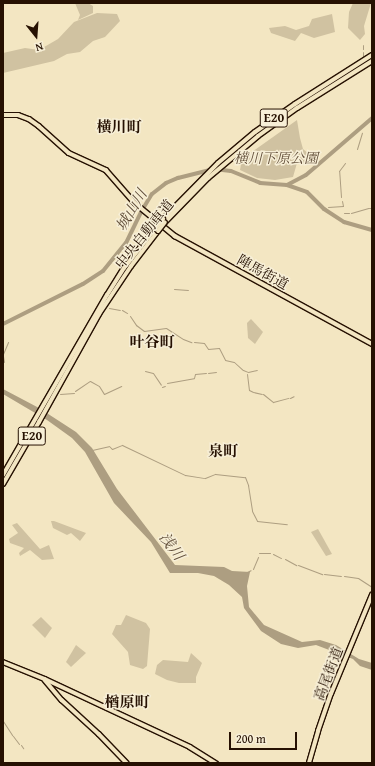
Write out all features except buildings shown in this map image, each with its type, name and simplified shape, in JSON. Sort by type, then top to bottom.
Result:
[{"type":"highway","name":"中央自動車道","points":[[164,221],[224,163],[275,123],[358,67],[372,55]]},
{"type":"highway","name":"中央自動車道","points":[[3,484],[86,333],[124,268],[156,230],[200,180],[237,146],[273,119],[358,67],[372,61]]},
{"type":"highway","name":"中央自動車道","points":[[86,333],[156,230]]},
{"type":"highway","name":"中央自動車道","points":[[3,475],[57,387]]},
{"type":"main road","name":"陣馬街道","points":[[3,115],[18,115],[29,119],[39,126],[69,154],[106,170],[140,208],[175,236],[372,344]]},
{"type":"main road","name":"高尾街道","points":[[309,763],[332,691],[372,595]]},
{"type":"main road","points":[[3,662],[45,679],[190,748],[216,763]]},
{"type":"main road","points":[[45,679],[62,700],[127,763]]},
{"type":"green space","points":[[75,3],[88,3],[93,6],[93,13],[78,20],[80,15]]},
{"type":"green space","points":[[353,3],[371,3],[364,26],[365,34],[360,40],[348,28],[349,12]]},
{"type":"green space","points":[[97,13],[117,14],[120,21],[105,37],[93,41],[80,52],[67,54],[54,61],[3,73],[3,53],[25,48],[39,50],[58,39],[74,22]]},
{"type":"green space","points":[[332,14],[335,32],[314,38],[301,33],[295,41],[271,33],[269,28],[285,26],[296,30],[309,26],[312,19]]},
{"type":"green space","name":"横川下原公園","points":[[297,120],[303,149],[309,154],[312,164],[297,163],[293,177],[275,180],[257,178],[240,170],[242,159]]},
{"type":"green space","points":[[251,319],[263,332],[255,344],[248,338],[247,323]]},
{"type":"green space","points":[[51,521],[86,533],[80,541],[71,533],[67,535],[53,528]]},
{"type":"green space","points":[[17,523],[40,549],[49,545],[54,559],[42,560],[30,550],[20,556],[19,553],[24,548],[10,543],[9,539],[18,533],[12,525]]},
{"type":"green space","points":[[318,529],[332,554],[326,556],[311,532]]},
{"type":"green space","points":[[126,615],[146,623],[150,629],[147,666],[143,669],[130,665],[128,652],[112,634],[116,625],[121,625]]},
{"type":"green space","points":[[41,617],[52,628],[45,638],[32,625]]},
{"type":"green space","points":[[76,645],[86,653],[71,667],[66,662]]},
{"type":"green space","points":[[191,653],[202,663],[196,677],[196,683],[179,683],[167,680],[155,674],[157,665],[163,660],[188,662]]},
{"type":"shaded area","points":[[3,389],[39,408],[76,432],[92,448],[117,489],[175,565],[224,567],[232,571],[250,572],[247,586],[249,607],[264,625],[302,642],[320,640],[336,645],[359,659],[372,663],[372,670],[360,666],[353,659],[316,645],[298,648],[281,644],[261,631],[244,608],[242,597],[229,585],[214,576],[198,573],[170,573],[151,542],[114,503],[85,452],[72,438],[47,420],[3,394]]},
{"type":"waterway","points":[[363,52],[363,58]]},
{"type":"waterway","name":"城山川","points":[[3,324],[83,284],[103,271],[126,243],[141,212],[152,194],[166,183],[178,178],[214,169],[231,171],[260,183],[287,185],[306,175],[372,118]]},
{"type":"waterway","points":[[357,149],[362,133]]},
{"type":"waterway","points":[[341,197],[339,171],[345,163]]},
{"type":"waterway","points":[[287,185],[307,192],[324,209],[344,222],[372,230]]},
{"type":"waterway","points":[[328,207],[343,206],[342,201]]},
{"type":"waterway","points":[[351,213],[368,208]]},
{"type":"waterway","points":[[344,213],[349,213]]},
{"type":"waterway","points":[[174,289],[188,290]]},
{"type":"waterway","points":[[109,308],[120,310]]},
{"type":"waterway","points":[[122,310],[127,313]]},
{"type":"waterway","points":[[130,316],[136,325],[144,331],[166,328],[183,339],[191,342]]},
{"type":"waterway","points":[[3,354],[8,342]]},
{"type":"waterway","points":[[194,342],[204,343],[208,349],[219,348],[225,360],[234,362],[243,370],[248,372],[257,370]]},
{"type":"waterway","points":[[3,356],[4,362]]},
{"type":"waterway","points":[[145,371],[153,373],[161,385]]},
{"type":"waterway","points":[[208,373],[216,372]]},
{"type":"waterway","points":[[167,383],[194,378],[195,374],[206,373]]},
{"type":"waterway","points":[[247,374],[249,390],[262,394]]},
{"type":"waterway","points":[[75,391],[90,381],[99,386],[104,394],[121,386]]},
{"type":"waterway","points":[[60,394],[74,393]]},
{"type":"waterway","points":[[263,394],[273,402],[288,398]]},
{"type":"waterway","points":[[290,398],[294,396]]},
{"type":"waterway","points":[[92,450],[109,446],[112,449],[122,445],[185,475],[205,478],[215,474],[245,477],[248,485],[252,511],[257,521],[287,524]]},
{"type":"waterway","points":[[259,553],[270,553]]},
{"type":"waterway","points":[[273,554],[281,558]]},
{"type":"waterway","points":[[253,569],[258,557]]},
{"type":"waterway","points":[[285,559],[296,565]]},
{"type":"waterway","points":[[298,565],[322,574]]},
{"type":"waterway","points":[[247,572],[251,570]]},
{"type":"waterway","points":[[324,574],[341,576]]},
{"type":"waterway","points":[[344,576],[358,578],[372,587]]},
{"type":"waterway","points":[[3,721],[12,735]]},
{"type":"waterway","points":[[13,736],[19,744]]},
{"type":"district","name":"横川町","points":[[119,127]]},
{"type":"district","name":"叶谷町","points":[[152,342]]},
{"type":"district","name":"泉町","points":[[223,451]]},
{"type":"district","name":"楢原町","points":[[127,702]]},
{"type":"water label","name":"浅川","points":[[172,546]]}]
